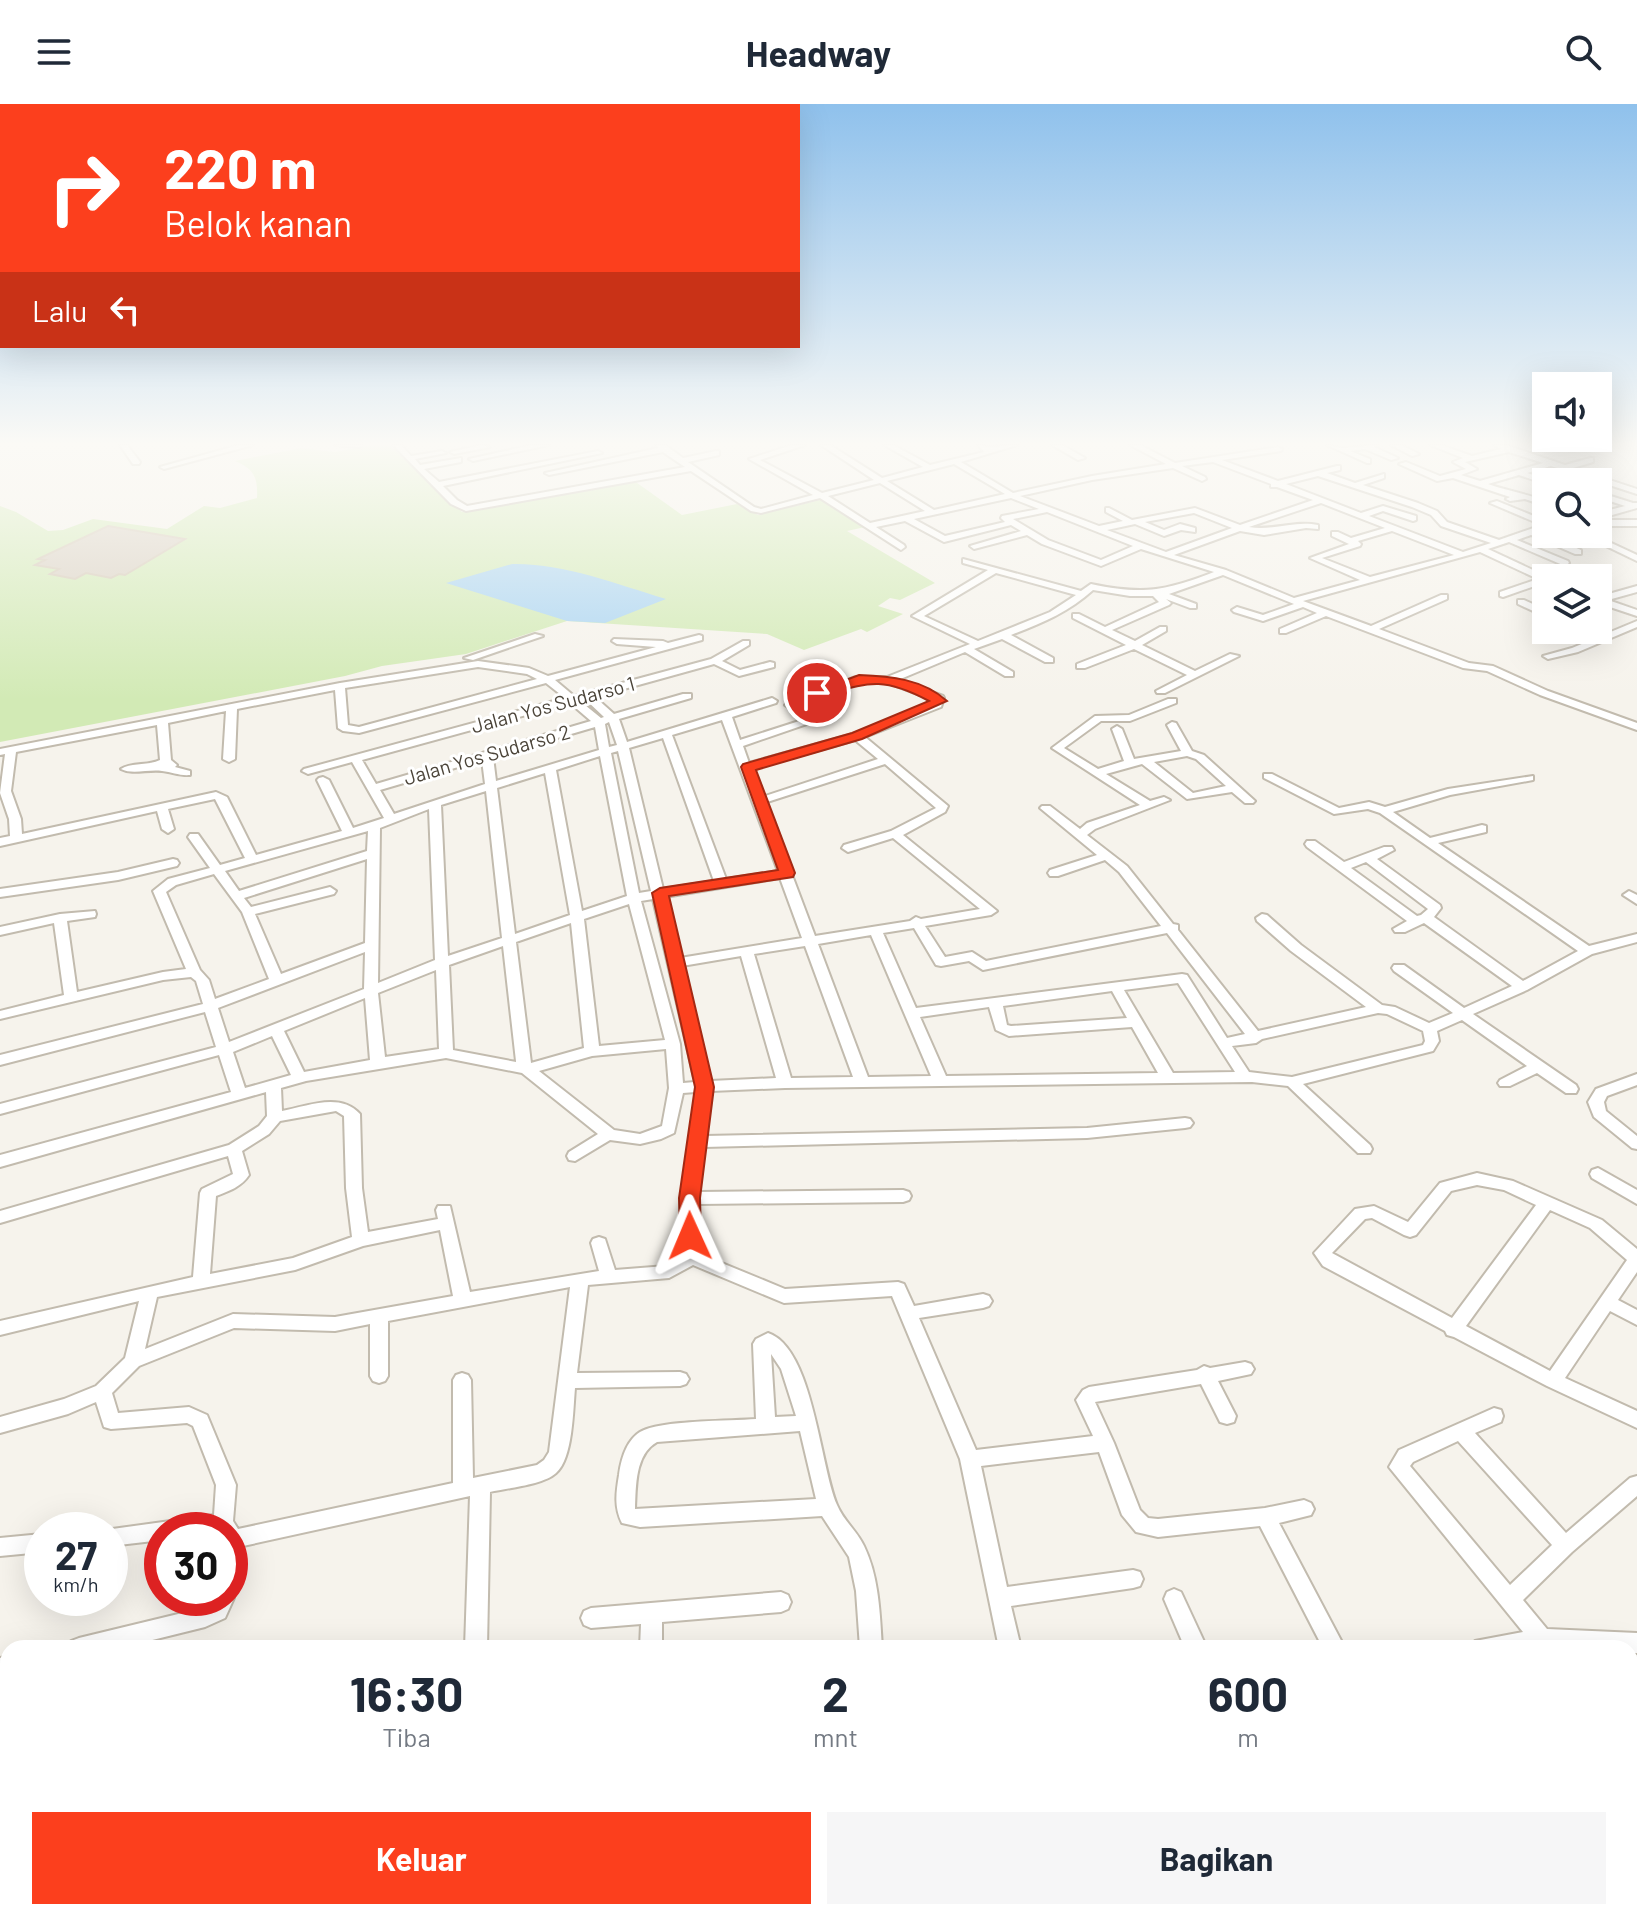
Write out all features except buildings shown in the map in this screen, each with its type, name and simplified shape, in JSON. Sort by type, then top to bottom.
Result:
[{"type":"street","points":[[875,530],[901,547]]},
{"type":"street","points":[[927,530],[944,539],[982,530]]},
{"type":"street","points":[[1023,530],[1056,547],[1101,563]]},
{"type":"street","points":[[1103,530],[1165,555],[1223,572],[1467,666],[1489,668],[1544,693],[1587,706],[1637,727]]},
{"type":"street","points":[[1165,555],[1241,530]]},
{"type":"street","points":[[1248,530],[1278,530]]},
{"type":"street","points":[[1350,541],[1388,530]]},
{"type":"street","points":[[1398,530],[1463,555]]},
{"type":"street","points":[[1463,530],[1565,563]]},
{"type":"street","points":[[974,546],[1027,532]]},
{"type":"street","points":[[1237,610],[1267,618],[1298,602],[1482,550],[1531,532],[1578,552]]},
{"type":"street","points":[[1335,534],[1357,544],[1314,558],[1368,580]]},
{"type":"street","points":[[889,680],[911,667],[1063,607],[1087,590],[1101,563],[1142,545]]},
{"type":"street","points":[[1612,546],[1637,558]]},
{"type":"street","points":[[1482,550],[1532,573]]},
{"type":"street","points":[[966,561],[993,571],[1087,590],[1139,596],[1161,595],[1223,572]]},
{"type":"street","points":[[993,571],[917,616],[973,645],[1009,674]]},
{"type":"street","points":[[1503,594],[1532,584]]},
{"type":"street","points":[[1612,596],[1637,589]]},
{"type":"street","points":[[1161,595],[1193,606]]},
{"type":"street","points":[[1105,630],[1166,603],[1161,595]]},
{"type":"street","points":[[1371,629],[1444,597]]},
{"type":"street","points":[[1521,602],[1532,607]]},
{"type":"street","points":[[1612,605],[1637,613]]},
{"type":"street","points":[[1283,631],[1326,612]]},
{"type":"street","points":[[1076,616],[1195,675]]},
{"type":"street","points":[[1548,656],[1575,650],[1637,624]]},
{"type":"street","points":[[1081,666],[1137,644],[1163,629]]},
{"type":"street","points":[[1001,634],[1049,660]]},
{"type":"street","points":[[340,686],[372,674],[479,656],[538,636]]},
{"type":"street","points":[[340,686],[343,728],[350,731],[699,638]]},
{"type":"street","points":[[617,641],[676,645]]},
{"type":"street","name":"Jalan Yos Sudarso 1","points":[[308,771],[715,661],[746,643]]},
{"type":"street","points":[[1161,691],[1234,656]]},
{"type":"street","points":[[715,661],[739,673],[770,665]]},
{"type":"street","points":[[16,839],[15,819],[5,791],[5,751],[340,686],[478,664],[529,671],[581,698],[606,720],[623,747],[677,963],[704,1087],[690,1198],[692,1258]]},
{"type":"street","points":[[748,767],[857,736],[940,701],[907,684],[889,680],[855,680],[790,705]]},
{"type":"street","name":"Jalan Yos Sudarso 2","points":[[374,788],[687,696]]},
{"type":"street","points":[[239,1094],[226,1049],[208,1007],[202,980],[194,972],[159,891],[166,884],[374,826],[435,803],[772,701]]},
{"type":"street","points":[[1148,805],[1057,748],[1094,720],[1130,718],[1172,701]]},
{"type":"street","points":[[229,759],[232,707]]},
{"type":"street","points":[[726,716],[748,767],[863,1083]]},
{"type":"street","points":[[738,744],[825,716]]},
{"type":"street","points":[[487,755],[523,1061],[527,1069],[609,1134],[625,1140],[646,1138],[669,1129],[676,1088],[673,1044],[634,898],[605,752],[606,720]]},
{"type":"street","points":[[162,721],[163,765]]},
{"type":"street","points":[[1172,725],[1188,753]]},
{"type":"street","points":[[1117,729],[1130,763]]},
{"type":"street","points":[[667,735],[721,884]]},
{"type":"street","points":[[848,848],[895,834],[941,810],[942,806],[857,736]]},
{"type":"street","points":[[1097,773],[1130,763],[1188,753],[1200,757],[1249,801]]},
{"type":"street","points":[[356,759],[390,818]]},
{"type":"street","points":[[760,801],[887,760]]},
{"type":"street","points":[[1145,761],[1191,797],[1233,788]]},
{"type":"street","points":[[127,769],[163,765],[186,773]]},
{"type":"street","points":[[550,770],[577,918],[592,1051]]},
{"type":"street","points":[[1268,776],[1338,812],[1369,805],[1384,811],[1587,951]]},
{"type":"street","points":[[1384,811],[1448,792],[1529,778]]},
{"type":"street","points":[[323,780],[349,833]]},
{"type":"street","points":[[0,842],[207,796],[221,797],[252,860]]},
{"type":"street","points":[[1081,834],[1091,826],[1164,800]]},
{"type":"street","points":[[435,803],[446,1053]]},
{"type":"street","points":[[162,807],[168,829]]},
{"type":"street","points":[[1046,808],[1123,869],[1173,928],[1256,1038]]},
{"type":"street","points":[[374,826],[371,992],[378,1063]]},
{"type":"street","points":[[1427,842],[1482,829]]},
{"type":"street","points":[[677,963],[991,911],[895,834]]},
{"type":"street","points":[[194,837],[248,912],[276,979]]},
{"type":"street","points":[[1311,844],[1522,987]]},
{"type":"street","points":[[1343,867],[1388,850]]},
{"type":"street","points":[[237,896],[374,853]]},
{"type":"street","points":[[1054,873],[1106,856]]},
{"type":"street","points":[[1368,858],[1435,908],[1400,929]]},
{"type":"street","points":[[0,893],[118,876],[173,863]]},
{"type":"street","points":[[0,1109],[226,1049],[443,962],[634,898],[787,873]]},
{"type":"street","points":[[248,912],[330,891]]},
{"type":"street","points":[[0,931],[90,914]]},
{"type":"street","points":[[60,918],[71,998]]},
{"type":"street","points":[[1262,918],[1296,948],[1378,1009]]},
{"type":"street","points":[[916,921],[941,962],[972,956],[983,966],[1173,928]]},
{"type":"street","points":[[875,929],[941,1082]]},
{"type":"street","points":[[1224,1043],[1378,1009],[1390,1010],[1429,1029],[1522,987],[1587,951],[1637,938]]},
{"type":"street","points":[[0,1060],[208,1007],[371,945]]},
{"type":"street","points":[[747,953],[785,1083]]},
{"type":"street","points":[[1399,968],[1462,1016],[1571,1089]]},
{"type":"street","points":[[0,1015],[163,976],[194,972]]},
{"type":"street","points":[[913,1013],[1182,978],[1245,1077]]},
{"type":"street","points":[[1116,987],[1169,1079]]},
{"type":"street","points":[[995,1003],[1001,1027],[1009,1031],[1136,1022]]},
{"type":"street","points":[[276,1028],[299,1077]]},
{"type":"street","points":[[676,1088],[785,1083],[1245,1077],[1292,1082],[1428,1048],[1432,1041],[1429,1029]]},
{"type":"street","points":[[0,1161],[299,1077],[378,1063],[446,1053],[527,1069],[592,1051],[673,1044]]},
{"type":"street","points":[[1505,1083],[1538,1067]]},
{"type":"street","points":[[1637,1079],[1601,1093],[1596,1102],[1599,1113],[1637,1144]]},
{"type":"street","points":[[1292,1082],[1364,1149]]},
{"type":"street","points":[[273,1086],[275,1117]]},
{"type":"street","points":[[0,1217],[234,1149],[264,1130],[275,1117],[338,1106],[352,1114],[354,1188],[361,1240]]},
{"type":"street","points":[[697,1142],[1087,1133],[1185,1123]]},
{"type":"street","points":[[575,1156],[609,1134]]},
{"type":"street","points":[[201,1281],[208,1193],[236,1181],[241,1175],[234,1149]]},
{"type":"street","points":[[1598,1174],[1637,1198]]},
{"type":"street","points":[[1553,1381],[1637,1259],[1596,1224],[1507,1185],[1477,1179],[1446,1187],[1410,1231],[1374,1212],[1361,1213],[1322,1253],[1329,1261],[1453,1330],[1553,1381],[1637,1420]]},
{"type":"street","points":[[690,1198],[903,1196]]},
{"type":"street","points":[[1453,1330],[1547,1202]]},
{"type":"street","points":[[0,1328],[150,1292],[295,1264],[361,1240],[446,1216],[463,1300]]},
{"type":"street","points":[[599,1243],[609,1278]]},
{"type":"street","points":[[0,1425],[68,1406],[102,1391],[133,1361],[233,1321],[335,1324],[580,1279],[669,1272],[692,1258]]},
{"type":"street","points":[[692,1258],[784,1296],[898,1289],[911,1313],[970,1459],[1008,1640]]},
{"type":"street","points":[[248,1528],[541,1472],[551,1466],[558,1453],[580,1279]]},
{"type":"street","points":[[133,1361],[150,1292]]},
{"type":"street","points":[[911,1313],[983,1301]]},
{"type":"street","points":[[1608,1302],[1637,1318]]},
{"type":"street","points":[[379,1317],[379,1376]]},
{"type":"street","points":[[766,1427],[762,1344],[768,1340],[778,1345],[807,1423],[828,1507],[859,1554],[869,1610],[871,1640]]},
{"type":"street","points":[[1245,1369],[1204,1373],[1089,1395],[1085,1400],[1132,1515],[1143,1526],[1158,1528],[1265,1517],[1304,1509]]},
{"type":"street","points":[[1204,1373],[1227,1416]]},
{"type":"street","points":[[567,1381],[680,1379]]},
{"type":"street","points":[[462,1380],[471,1486],[476,1640]]},
{"type":"street","points":[[102,1391],[111,1421],[189,1415],[200,1421],[226,1485],[228,1512]]},
{"type":"street","points":[[1494,1416],[1406,1456],[1399,1467],[1542,1639]]},
{"type":"street","points":[[807,1423],[655,1434],[644,1438],[634,1449],[625,1508],[629,1517],[828,1507]]},
{"type":"street","points":[[1461,1431],[1565,1546]]},
{"type":"street","points":[[970,1459],[1105,1443]]},
{"type":"street","points":[[1509,1600],[1565,1546],[1637,1484]]},
{"type":"street","points":[[1265,1517],[1330,1640]]},
{"type":"street","points":[[0,1547],[24,1545]]},
{"type":"street","points":[[998,1598],[1133,1579]]},
{"type":"street","points":[[1174,1599],[1192,1640]]},
{"type":"street","points":[[591,1618],[781,1602]]},
{"type":"street","points":[[651,1640],[652,1615]]},
{"type":"street","points":[[112,1640],[207,1616]]},
{"type":"street","points":[[1535,1640],[1566,1640]]},
{"type":"green space","points":[[0,530],[853,530],[847,531],[935,583],[900,600],[890,598],[878,606],[903,614],[867,632],[861,629],[804,650],[767,634],[567,621],[466,654],[382,666],[345,676],[0,742]]},
{"type":"water","points":[[512,564],[570,571],[666,599],[605,623],[567,621],[446,583]]},
{"type":"route","points":[[690,1236],[690,1198],[704,1087],[660,893],[787,873],[748,767],[799,755],[857,736],[937,705],[940,701],[907,684],[889,680],[859,679],[817,693]]}]
